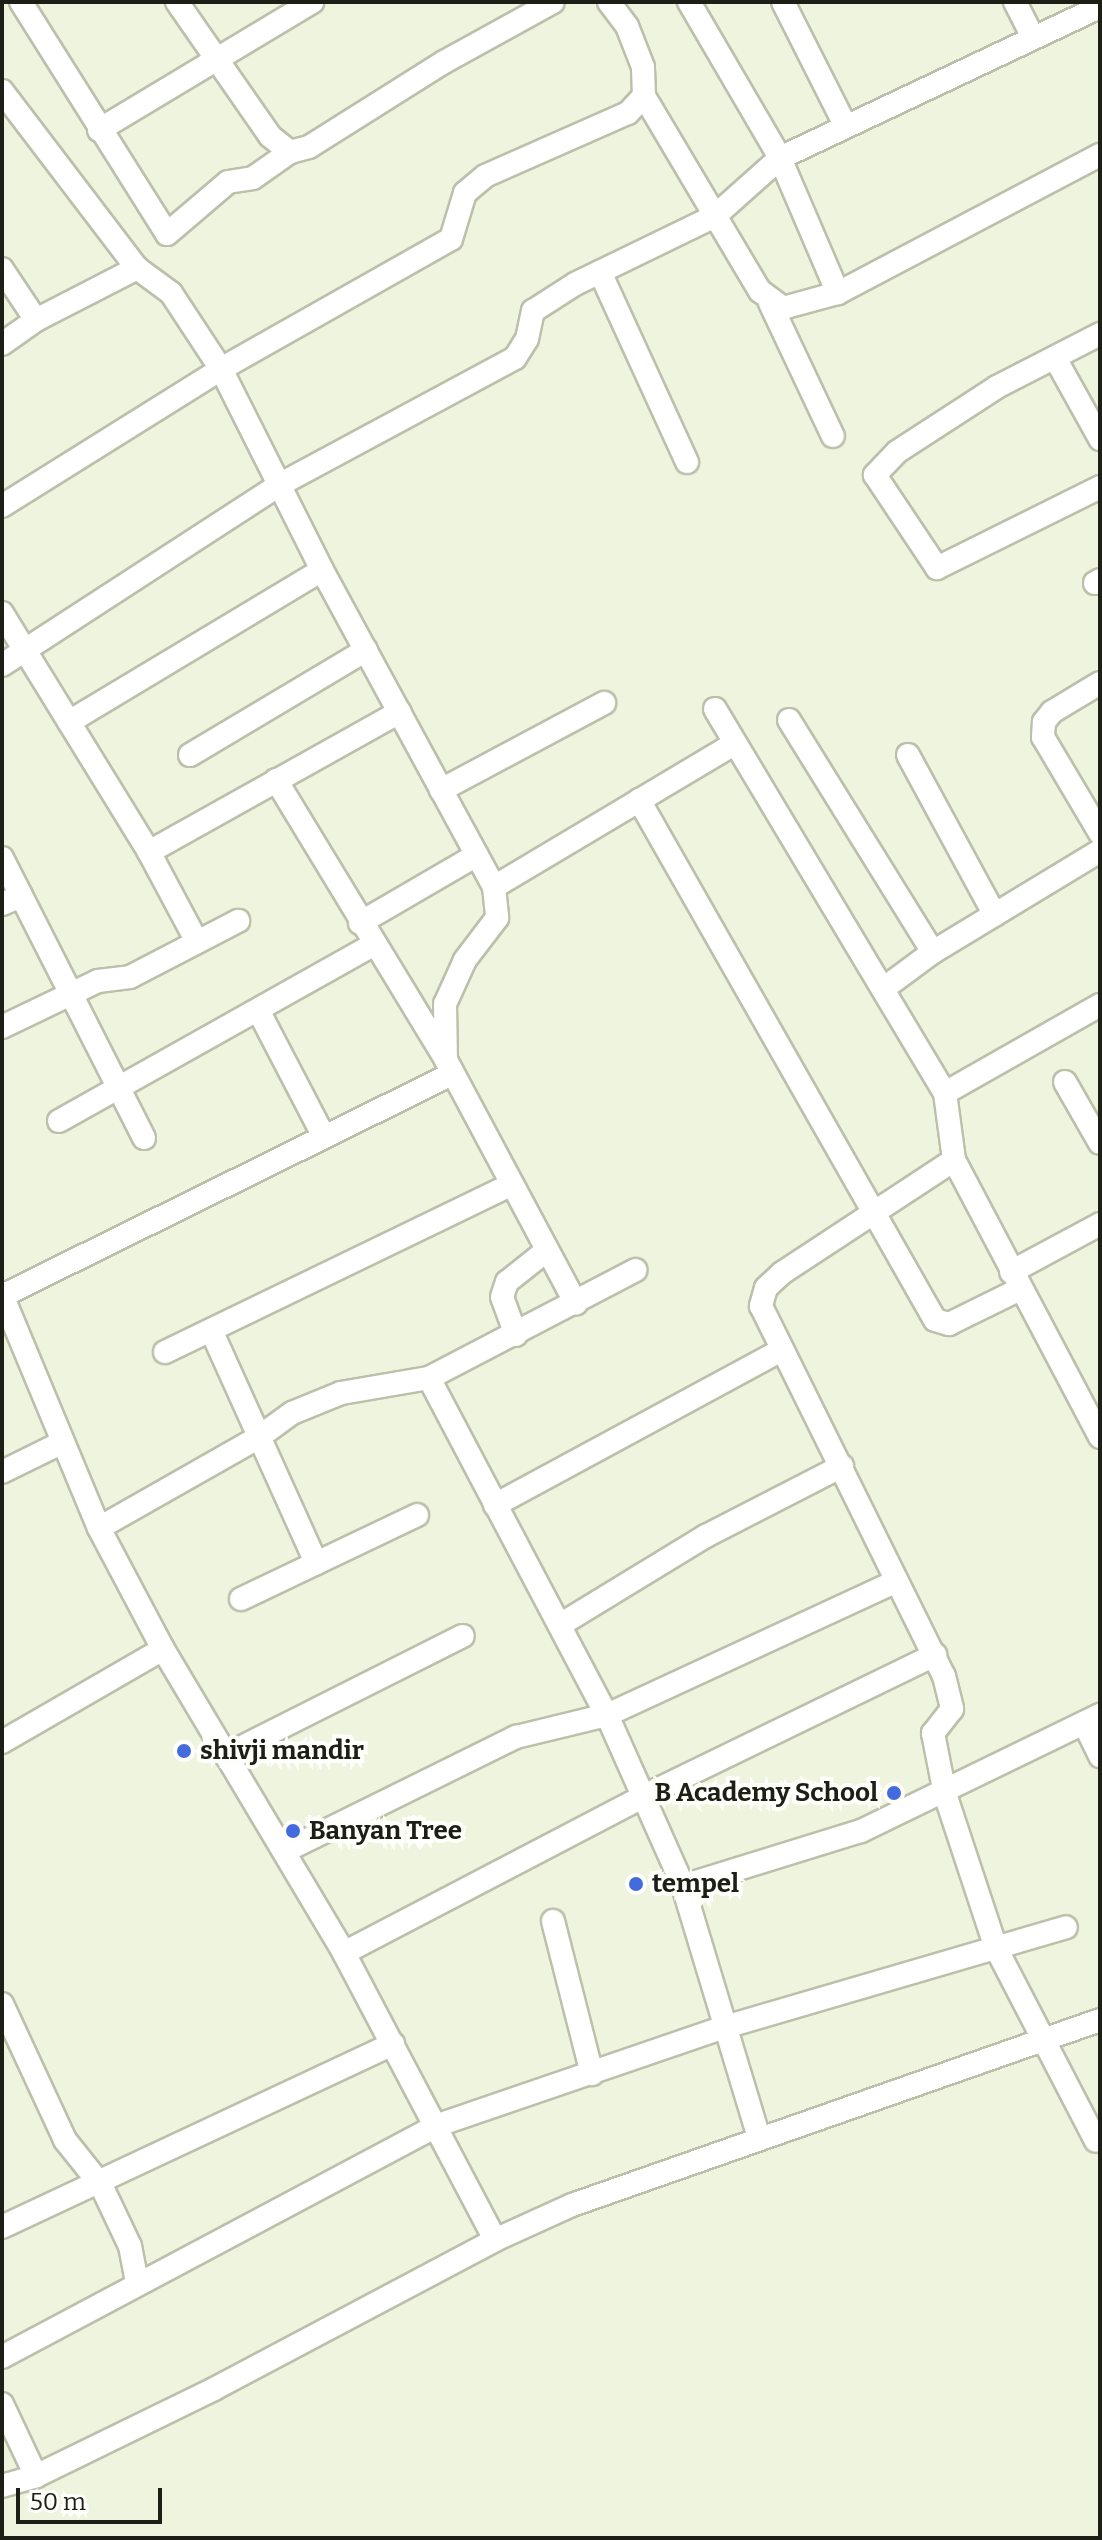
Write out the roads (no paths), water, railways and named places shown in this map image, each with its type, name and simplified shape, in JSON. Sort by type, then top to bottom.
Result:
[{"type":"street","points":[[21,2],[167,234],[228,182],[253,178],[290,152],[309,147],[444,62],[553,2]]},
{"type":"street","points":[[177,2],[270,136],[290,152]]},
{"type":"street","points":[[99,130],[213,58],[312,2]]},
{"type":"street","points":[[609,2],[627,26],[643,67],[644,96],[770,303],[833,436]]},
{"type":"street","points":[[689,2],[780,158],[838,293]]},
{"type":"street","points":[[783,2],[845,125]]},
{"type":"street","points":[[1015,2],[1033,37]]},
{"type":"street","points":[[2,665],[279,485],[515,358],[527,339],[533,311],[600,272],[715,216],[780,158],[1100,7]]},
{"type":"street","points":[[2,91],[137,268],[171,293],[221,369],[322,570],[494,887],[497,918],[465,960],[445,1004],[449,1067]]},
{"type":"street","points":[[2,506],[221,369],[451,239],[465,193],[485,176],[628,113],[644,96]]},
{"type":"street","points":[[770,303],[797,307],[838,293],[1100,155]]},
{"type":"street","points":[[2,344],[36,320],[137,268]]},
{"type":"street","points":[[2,269],[36,320]]},
{"type":"street","points":[[600,272],[687,462]]},
{"type":"street","points":[[1100,334],[1020,373],[877,467],[877,482],[931,564],[945,568],[1100,487]]},
{"type":"street","points":[[1055,358],[1100,439]]},
{"type":"street","points":[[69,722],[322,570]]},
{"type":"street","points":[[2,613],[149,852],[197,942]]},
{"type":"street","points":[[190,755],[366,650]]},
{"type":"street","points":[[1100,683],[1052,712],[1044,722],[1043,737],[1100,833]]},
{"type":"street","points":[[441,790],[604,703]]},
{"type":"street","points":[[715,709],[945,1093],[954,1160],[1100,1437]]},
{"type":"street","points":[[149,852],[399,712]]},
{"type":"street","points":[[789,720],[933,952]]},
{"type":"street","points":[[494,887],[734,744]]},
{"type":"street","points":[[908,755],[995,915]]},
{"type":"street","points":[[276,780],[372,945],[449,1067],[509,1186],[576,1303]]},
{"type":"street","points":[[639,800],[941,1324],[1016,1280],[1100,1224]]},
{"type":"street","points":[[883,989],[933,952],[1100,851]]},
{"type":"street","points":[[360,923],[477,855]]},
{"type":"street","points":[[2,858],[12,900],[71,995],[144,1138]]},
{"type":"street","points":[[2,1027],[98,981],[130,977],[238,921]]},
{"type":"street","points":[[59,1121],[372,945]]},
{"type":"street","points":[[945,1093],[1100,1005]]},
{"type":"street","points":[[258,1010],[324,1137]]},
{"type":"street","points":[[449,1067],[324,1137],[2,1296],[99,1528],[163,1649],[344,1953],[438,2125],[495,2240]]},
{"type":"street","points":[[1065,1082],[1100,1143]]},
{"type":"street","points":[[954,1160],[766,1288],[761,1306],[780,1351],[842,1466],[935,1655],[952,1709],[933,1733],[945,1794],[996,1948],[1042,2042],[1096,2141]]},
{"type":"street","points":[[165,1352],[509,1186]]},
{"type":"street","points":[[516,1335],[502,1297],[507,1282],[546,1251]]},
{"type":"street","points":[[99,1528],[259,1437],[292,1413],[341,1393],[429,1378],[636,1270]]},
{"type":"street","points":[[211,1330],[316,1563]]},
{"type":"street","points":[[495,1505],[780,1351]]},
{"type":"street","points":[[429,1378],[607,1715],[683,1886],[759,2138]]},
{"type":"street","points":[[2,1472],[61,1443]]},
{"type":"street","points":[[560,1625],[706,1536],[842,1466]]},
{"type":"street","points":[[241,1599],[417,1515]]},
{"type":"street","points":[[285,1851],[516,1737],[607,1715],[897,1581]]},
{"type":"street","points":[[226,1755],[463,1636]]},
{"type":"street","points":[[2,1742],[163,1649]]},
{"type":"street","points":[[344,1953],[642,1797],[935,1655]]},
{"type":"street","points":[[683,1886],[861,1831],[945,1794],[1092,1719],[1100,1756]]},
{"type":"street","points":[[553,1921],[592,2074]]},
{"type":"street","points":[[2,2357],[438,2125],[725,2027],[1066,1927]]},
{"type":"street","points":[[2,2004],[65,2140],[101,2185],[130,2246],[137,2283]]},
{"type":"street","points":[[2,2486],[36,2476],[214,2389],[495,2240],[572,2205],[1100,2020]]},
{"type":"street","points":[[2,2227],[101,2185],[393,2044]]},
{"type":"street","points":[[2,2404],[36,2476]]},
{"type":"place","name":"shivji mandir","points":[[184,1751]]},
{"type":"place","name":"B Academy School","points":[[894,1793]]},
{"type":"place","name":"Banyan Tree","points":[[293,1831]]},
{"type":"place","name":"tempel","points":[[636,1884]]}]
